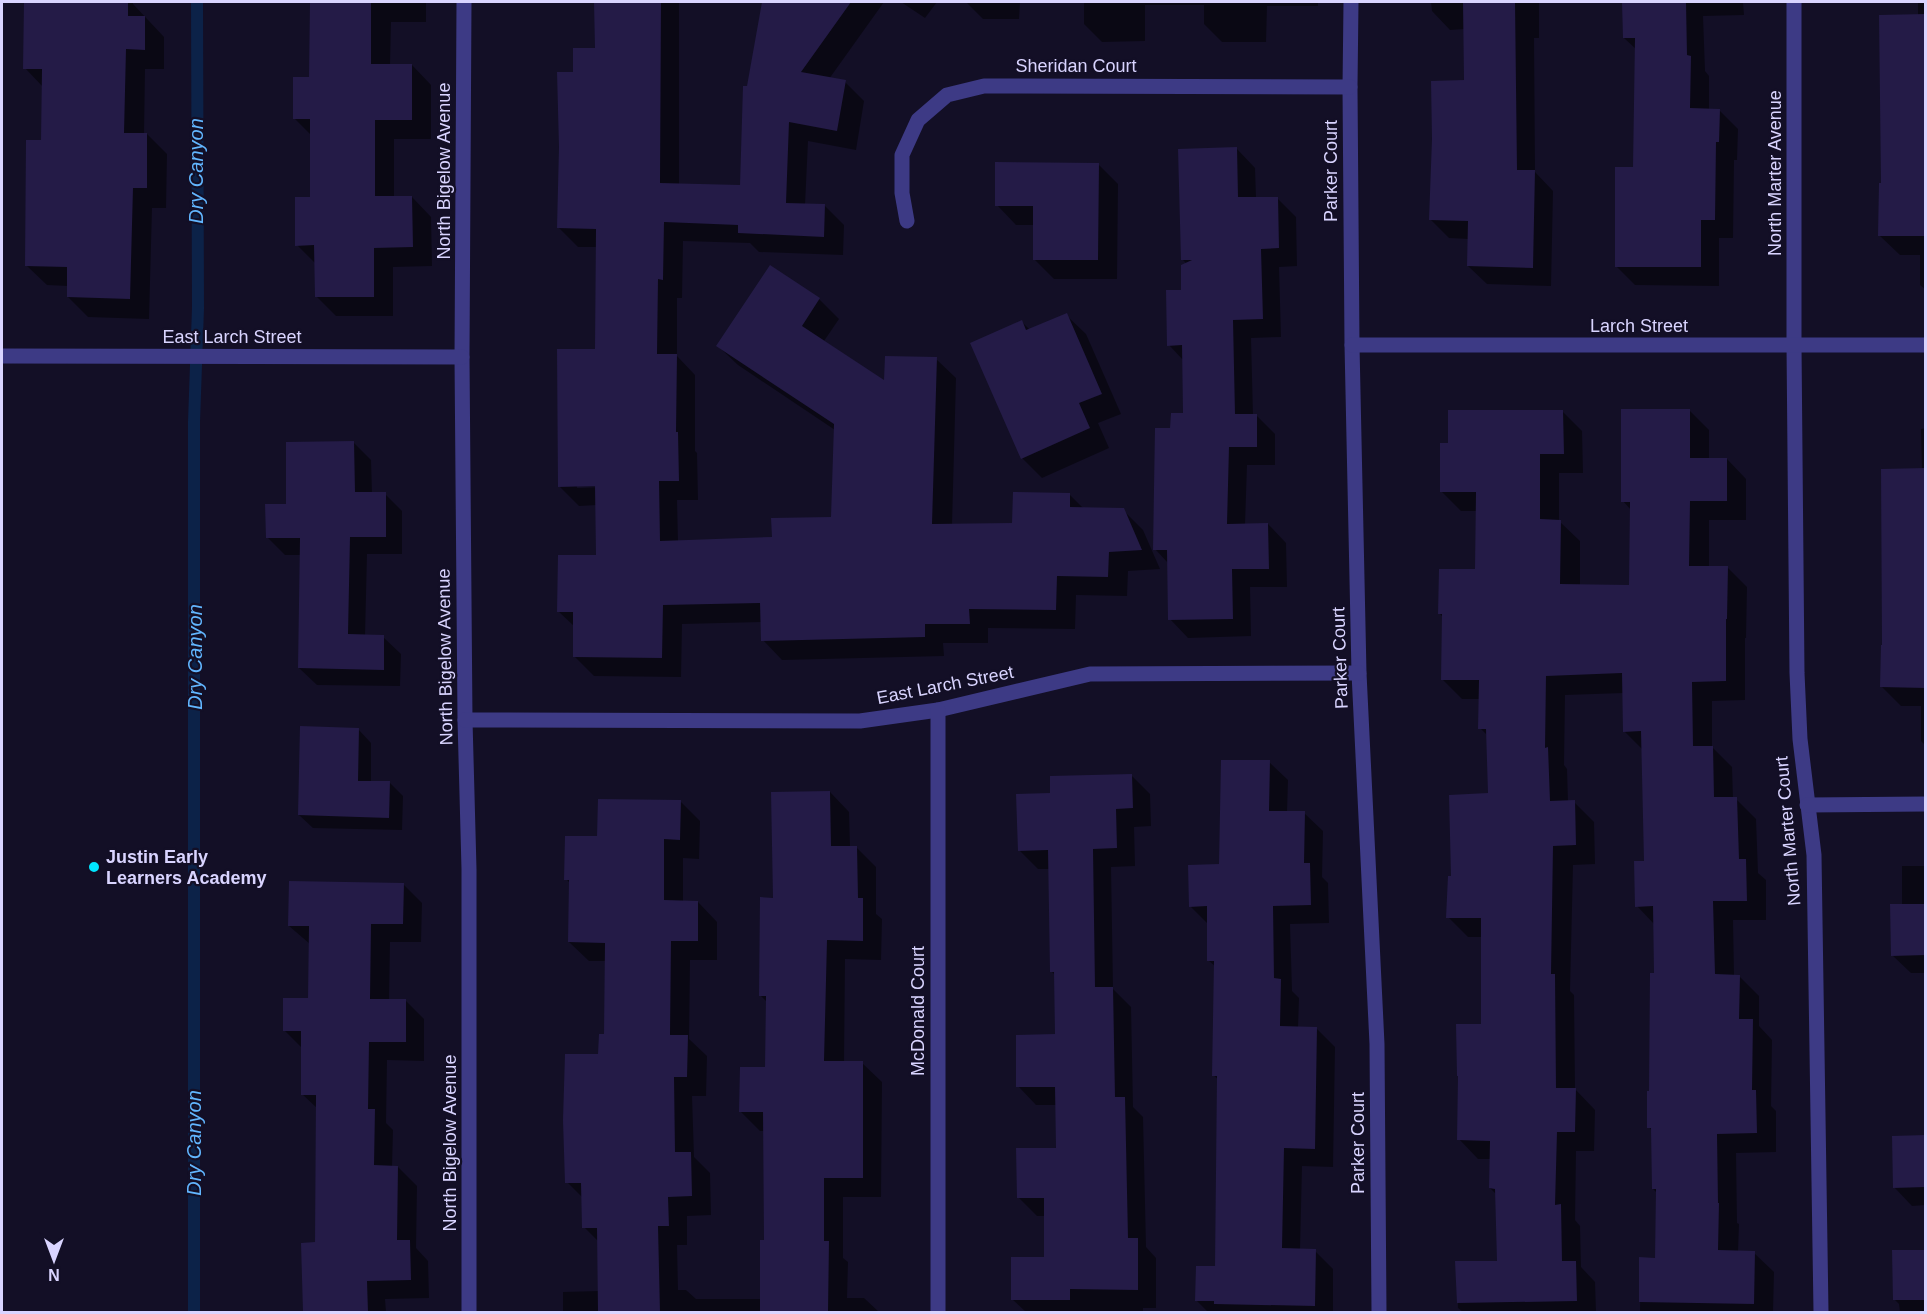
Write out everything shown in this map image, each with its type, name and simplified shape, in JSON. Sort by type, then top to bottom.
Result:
[{"type":"street","name":"North Bigelow Avenue","points":[[464,2],[462,357],[465,720],[469,869],[469,1312]]},
{"type":"street","name":"Parker Court","points":[[1352,2],[1350,87],[1352,345],[1359,673],[1377,1044],[1379,1312]]},
{"type":"street","name":"North Marter Avenue","points":[[1794,2],[1794,345]]},
{"type":"street","name":"Sheridan Court","points":[[907,221],[902,194],[902,155],[918,120],[947,95],[984,86],[1350,87]]},
{"type":"street","name":"Larch Street","points":[[1352,345],[1926,345]]},
{"type":"street","name":"North Marter Court","points":[[1794,345],[1797,673],[1800,739],[1814,855],[1821,1312]]},
{"type":"street","name":"East Larch Street","points":[[2,356],[462,357]]},
{"type":"street","name":"East Larch Street","points":[[465,720],[860,721],[938,710],[1090,674],[1359,673]]},
{"type":"street","name":"McDonald Court","points":[[938,710],[938,1312]]},
{"type":"street","points":[[1807,805],[1926,804]]},
{"type":"building","points":[[24,2],[128,2],[128,16],[145,16],[145,50],[126,49],[124,133],[147,133],[147,188],[133,188],[130,299],[67,297],[67,267],[25,266],[26,140],[41,140],[42,69],[23,69]]},
{"type":"building","points":[[310,2],[371,2],[371,64],[412,64],[412,120],[375,120],[375,196],[412,196],[413,247],[374,248],[374,297],[315,297],[314,245],[295,246],[295,197],[310,197],[310,119],[293,119],[293,77],[309,77]]},
{"type":"building","points":[[594,2],[661,2],[660,183],[740,185],[743,86],[747,86],[762,2],[851,2],[801,72],[846,80],[837,131],[789,122],[786,203],[825,204],[824,237],[738,233],[738,225],[664,222],[663,280],[658,279],[657,354],[677,354],[676,432],[678,432],[679,481],[659,481],[660,541],[772,537],[771,518],[831,517],[834,424],[716,346],[770,265],[820,298],[802,326],[884,380],[885,356],[937,357],[932,524],[1012,523],[1013,492],[1070,493],[1070,507],[1124,508],[1142,550],[1109,552],[1108,577],[1057,576],[1056,610],[969,609],[970,624],[925,624],[925,637],[761,641],[760,603],[663,605],[662,658],[573,657],[573,612],[557,612],[558,555],[596,555],[595,486],[558,487],[557,349],[595,349],[596,229],[557,228],[559,147],[557,72],[573,72],[573,48],[595,48]]},
{"type":"building","points":[[1463,2],[1515,2],[1517,170],[1535,170],[1533,268],[1467,266],[1468,221],[1429,220],[1432,139],[1431,81],[1464,80]]},
{"type":"building","points":[[1622,2],[1686,2],[1687,55],[1691,56],[1690,108],[1720,109],[1719,142],[1716,142],[1715,220],[1701,220],[1701,267],[1615,267],[1615,167],[1633,167],[1635,38],[1623,38]]},
{"type":"building","points":[[1926,14],[1926,236],[1878,236],[1879,183],[1881,183],[1879,15]]},
{"type":"building","points":[[1237,147],[1238,197],[1278,197],[1279,248],[1261,249],[1263,319],[1233,320],[1235,414],[1257,414],[1257,447],[1229,447],[1227,524],[1268,523],[1269,569],[1232,569],[1233,619],[1168,620],[1167,550],[1153,550],[1155,428],[1170,428],[1171,413],[1183,413],[1182,345],[1167,346],[1166,290],[1181,290],[1181,265],[1192,260],[1181,260],[1178,149]]},
{"type":"building","points":[[995,162],[1099,163],[1098,260],[1033,260],[1033,206],[995,206]]},
{"type":"building","points":[[1067,313],[1102,394],[1079,403],[1090,428],[1021,459],[970,343],[1022,320],[1026,330]]},
{"type":"building","points":[[1621,409],[1690,409],[1690,458],[1727,458],[1727,501],[1690,501],[1689,566],[1728,566],[1726,681],[1692,682],[1693,746],[1713,746],[1714,797],[1737,797],[1739,859],[1746,859],[1747,901],[1713,901],[1715,974],[1740,975],[1739,1019],[1753,1019],[1752,1090],[1756,1090],[1757,1133],[1717,1134],[1718,1250],[1755,1251],[1754,1304],[1639,1302],[1639,1257],[1655,1258],[1656,1189],[1652,1189],[1651,1128],[1647,1128],[1650,973],[1654,973],[1653,906],[1635,907],[1634,861],[1644,861],[1641,731],[1623,732],[1622,673],[1546,676],[1545,748],[1548,747],[1550,801],[1575,800],[1576,845],[1553,846],[1551,974],[1555,974],[1556,1088],[1576,1088],[1575,1132],[1557,1132],[1555,1205],[1561,1204],[1562,1261],[1576,1261],[1577,1301],[1457,1303],[1455,1261],[1497,1261],[1495,1189],[1489,1188],[1490,1141],[1457,1140],[1456,1024],[1481,1024],[1481,918],[1446,918],[1448,876],[1451,876],[1449,795],[1488,793],[1486,729],[1478,729],[1479,680],[1441,680],[1442,614],[1438,614],[1439,569],[1475,569],[1476,492],[1440,492],[1440,443],[1448,443],[1448,410],[1563,410],[1564,454],[1540,454],[1540,519],[1561,520],[1560,584],[1629,585],[1630,502],[1621,502]]},
{"type":"building","points":[[354,441],[355,492],[386,492],[386,537],[350,537],[348,634],[384,635],[384,670],[298,668],[300,538],[266,538],[265,504],[286,504],[286,442]]},
{"type":"building","points":[[1926,468],[1926,688],[1880,687],[1882,645],[1881,469]]},
{"type":"building","points":[[300,726],[359,728],[358,781],[390,781],[389,818],[298,815]]},
{"type":"building","points":[[1221,760],[1270,760],[1269,811],[1305,811],[1304,863],[1310,863],[1311,905],[1273,906],[1274,978],[1281,979],[1280,1026],[1317,1027],[1315,1149],[1284,1148],[1282,1248],[1316,1249],[1315,1306],[1214,1304],[1214,1301],[1195,1301],[1196,1266],[1215,1266],[1217,1076],[1212,1076],[1214,961],[1207,961],[1207,906],[1189,907],[1188,865],[1219,864]]},
{"type":"building","points":[[1132,774],[1133,808],[1116,809],[1117,848],[1093,849],[1095,987],[1113,987],[1115,1097],[1125,1097],[1128,1238],[1138,1238],[1138,1290],[1070,1289],[1070,1300],[1011,1300],[1011,1257],[1044,1257],[1044,1198],[1017,1198],[1016,1148],[1056,1148],[1055,1087],[1016,1087],[1016,1035],[1055,1034],[1054,972],[1050,972],[1048,850],[1018,851],[1016,794],[1050,793],[1050,776]]},
{"type":"building","points":[[830,791],[831,846],[857,846],[858,898],[863,898],[863,941],[827,940],[824,1061],[863,1061],[863,1178],[824,1178],[824,1241],[829,1241],[828,1312],[760,1312],[760,1240],[764,1240],[763,1112],[739,1112],[740,1067],[765,1067],[766,996],[759,996],[760,897],[773,898],[771,792]]},
{"type":"building","points":[[598,799],[681,800],[680,840],[664,839],[664,900],[698,901],[698,941],[671,941],[670,1035],[688,1035],[687,1077],[674,1077],[675,1152],[691,1152],[692,1196],[668,1197],[669,1226],[658,1226],[660,1312],[598,1312],[597,1228],[582,1228],[581,1183],[565,1183],[563,1120],[565,1054],[598,1054],[599,1034],[604,1034],[605,943],[568,942],[569,880],[564,880],[565,836],[597,836]]},
{"type":"building","points":[[289,881],[404,883],[403,924],[371,924],[370,999],[406,999],[406,1042],[369,1042],[368,1109],[375,1109],[374,1165],[398,1166],[397,1240],[410,1240],[411,1280],[367,1281],[368,1312],[303,1312],[301,1243],[315,1242],[316,1095],[301,1095],[301,1031],[283,1031],[283,998],[308,998],[309,926],[288,926]]},
{"type":"building","points":[[1890,904],[1926,904],[1926,955],[1891,956]]},
{"type":"building","points":[[1926,1135],[1926,1187],[1893,1188],[1892,1136]]},
{"type":"building","points":[[1892,1250],[1926,1250],[1926,1300],[1893,1300]]},
{"type":"waterway","name":"Dry Canyon","points":[[194,1312],[194,422],[198,308],[197,2]]},
{"type":"place","name":"Justin Early Learners Academy","points":[[94,867]]}]
